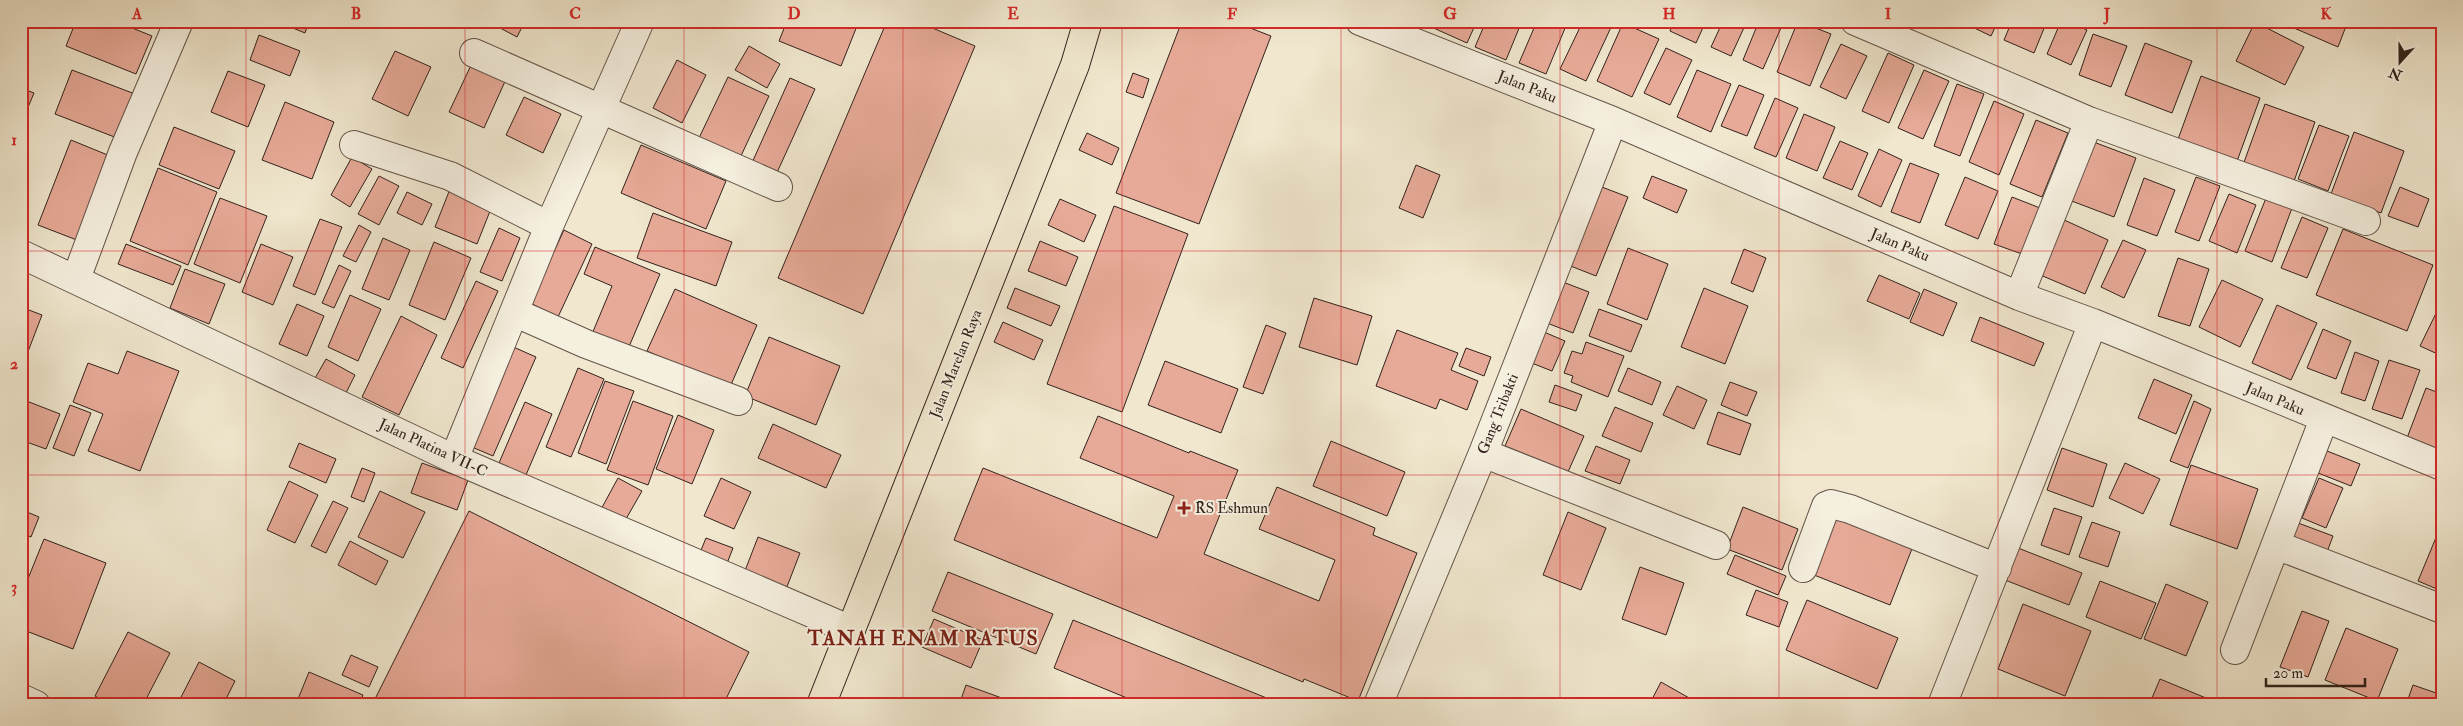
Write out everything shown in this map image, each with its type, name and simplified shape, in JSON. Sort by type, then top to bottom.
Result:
[{"type":"main road","name":"Jalan Marelan Raya","points":[[821,705],[1075,65],[1088,21]]},
{"type":"street","points":[[76,279],[123,152],[179,21]]},
{"type":"street","points":[[454,459],[516,313],[549,226],[602,111],[640,21]]},
{"type":"street","name":"Jalan Paku","points":[[1360,21],[1613,121],[2019,296],[2093,323],[2442,466]]},
{"type":"street","points":[[1856,21],[2089,121],[2366,221]]},
{"type":"street","points":[[474,54],[778,187]]},
{"type":"street","name":"Gang Tribakti","points":[[1378,705],[1483,453],[1613,121]]},
{"type":"street","points":[[2019,296],[2089,121]]},
{"type":"street","points":[[354,145],[450,176],[549,226]]},
{"type":"street","name":"Jalan Platina VII-C","points":[[21,254],[454,459],[851,630]]},
{"type":"street","points":[[516,313],[586,344],[738,401]]},
{"type":"street","points":[[1942,705],[2093,323]]},
{"type":"street","points":[[2235,650],[2324,419]]},
{"type":"street","points":[[1483,453],[1716,545]]},
{"type":"street","points":[[1802,568],[1826,506],[1831,504],[1850,509],[1997,568]]},
{"type":"street","points":[[2276,545],[2442,609]]},
{"type":"street","points":[[21,698],[36,705]]},
{"type":"building","points":[[76,21],[115,21],[152,36],[136,74],[66,46]]},
{"type":"building","points":[[276,21],[309,21],[305,33]]},
{"type":"building","points":[[487,21],[525,21],[517,37]]},
{"type":"building","points":[[787,21],[859,21],[841,66],[779,41]]},
{"type":"building","points":[[887,21],[916,21],[975,46],[863,314],[778,278]]},
{"type":"building","points":[[1182,21],[1232,21],[1271,36],[1199,224],[1116,193]]},
{"type":"building","points":[[1431,21],[1477,21],[1467,43],[1429,26]]},
{"type":"building","points":[[1486,21],[1522,21],[1506,60],[1475,47]]},
{"type":"building","points":[[1537,21],[1568,21],[1546,74],[1519,63]]},
{"type":"building","points":[[1583,21],[1613,23],[1586,81],[1560,69]]},
{"type":"building","points":[[1674,21],[1706,21],[1696,43],[1670,31]]},
{"type":"building","points":[[1723,21],[1747,21],[1731,56],[1711,47]]},
{"type":"building","points":[[1759,21],[1784,21],[1763,69],[1743,60]]},
{"type":"building","points":[[1798,21],[1831,34],[1810,86],[1777,72]]},
{"type":"building","points":[[1970,21],[1998,21],[1991,36],[1968,25]]},
{"type":"building","points":[[2012,21],[2047,21],[2034,53],[2004,40]]},
{"type":"building","points":[[2061,21],[2067,21],[2087,30],[2071,65],[2047,54]]},
{"type":"building","points":[[2289,21],[2348,21],[2338,47],[2287,25]]},
{"type":"building","points":[[2255,22],[2304,47],[2285,85],[2236,61]]},
{"type":"building","points":[[1623,23],[1659,39],[1632,97],[1597,81]]},
{"type":"building","points":[[2093,34],[2127,46],[2111,87],[2079,75]]},
{"type":"building","points":[[259,35],[300,51],[290,76],[250,60]]},
{"type":"building","points":[[2145,43],[2192,61],[2172,113],[2125,95]]},
{"type":"building","points":[[1841,44],[1867,56],[1846,99],[1820,87]]},
{"type":"building","points":[[749,46],[780,64],[767,88],[735,70]]},
{"type":"building","points":[[1666,48],[1692,60],[1670,105],[1644,93]]},
{"type":"building","points":[[395,51],[431,67],[408,116],[372,99]]},
{"type":"building","points":[[1888,53],[1914,65],[1889,123],[1862,111]]},
{"type":"building","points":[[677,60],[706,75],[682,123],[653,108]]},
{"type":"building","points":[[473,61],[507,77],[484,128],[449,112]]},
{"type":"building","points":[[72,70],[135,94],[117,138],[55,114]]},
{"type":"building","points":[[1697,70],[1731,84],[1711,132],[1677,117]]},
{"type":"building","points":[[1924,70],[1949,81],[1923,139],[1898,128]]},
{"type":"building","points":[[228,71],[265,85],[248,127],[211,112]]},
{"type":"building","points":[[1133,73],[1149,79],[1143,98],[1126,92]]},
{"type":"building","points":[[2201,76],[2260,98],[2236,164],[2177,142]]},
{"type":"building","points":[[728,77],[769,96],[740,158],[699,138]]},
{"type":"building","points":[[790,78],[815,89],[775,177],[751,165]]},
{"type":"building","points":[[1957,84],[1984,94],[1960,156],[1934,146]]},
{"type":"building","points":[[1739,85],[1764,95],[1747,136],[1721,126]]},
{"type":"building","points":[[21,88],[34,93],[21,124]]},
{"type":"building","points":[[524,97],[561,114],[543,153],[506,135]]},
{"type":"building","points":[[1775,98],[1798,108],[1776,157],[1754,148]]},
{"type":"building","points":[[1994,101],[2024,114],[1999,175],[1969,162]]},
{"type":"building","points":[[285,102],[334,122],[312,179],[262,160]]},
{"type":"building","points":[[2265,104],[2315,122],[2293,184],[2243,165]]},
{"type":"building","points":[[1804,114],[1835,127],[1817,171],[1786,158]]},
{"type":"building","points":[[2036,120],[2068,133],[2042,197],[2010,184]]},
{"type":"building","points":[[2319,125],[2349,136],[2328,191],[2298,179]]},
{"type":"building","points":[[174,127],[235,151],[219,189],[159,165]]},
{"type":"building","points":[[2354,132],[2404,151],[2381,213],[2331,194]]},
{"type":"building","points":[[1087,133],[1119,148],[1112,165],[1079,150]]},
{"type":"building","points":[[71,140],[115,158],[82,242],[38,225]]},
{"type":"building","points":[[1840,141],[1868,153],[1852,190],[1823,178]]},
{"type":"building","points":[[2091,141],[2136,158],[2114,217],[2069,200]]},
{"type":"building","points":[[641,145],[726,181],[706,229],[621,193]]},
{"type":"building","points":[[1879,149],[1902,160],[1881,207],[1858,196]]},
{"type":"building","points":[[352,157],[372,169],[350,207],[331,195]]},
{"type":"building","points":[[1910,163],[1939,174],[1920,223],[1891,212]]},
{"type":"building","points":[[1416,165],[1440,175],[1423,218],[1399,208]]},
{"type":"building","points":[[158,168],[217,192],[188,265],[130,241]]},
{"type":"building","points":[[379,176],[399,186],[379,225],[358,214]]},
{"type":"building","points":[[1652,176],[1687,190],[1677,213],[1643,198]]},
{"type":"building","points":[[1965,177],[1998,191],[1978,239],[1945,225]]},
{"type":"building","points":[[2196,177],[2220,186],[2199,241],[2175,232]]},
{"type":"building","points":[[2144,178],[2175,190],[2157,236],[2127,225]]},
{"type":"building","points":[[1594,184],[1628,197],[1596,276],[1563,263]]},
{"type":"building","points":[[2400,187],[2429,199],[2418,227],[2388,216]]},
{"type":"building","points":[[450,189],[492,206],[477,244],[435,227]]},
{"type":"building","points":[[407,192],[432,204],[422,225],[397,213]]},
{"type":"building","points":[[2229,194],[2256,205],[2237,253],[2209,241]]},
{"type":"building","points":[[2012,197],[2040,208],[2022,254],[1994,244]]},
{"type":"building","points":[[220,198],[267,216],[240,283],[194,264]]},
{"type":"building","points":[[2266,198],[2292,208],[2272,262],[2245,251]]},
{"type":"building","points":[[1060,199],[1096,215],[1084,242],[1048,225]]},
{"type":"building","points":[[1114,206],[1188,234],[1122,412],[1047,384]]},
{"type":"building","points":[[653,213],[732,242],[716,286],[637,258]]},
{"type":"building","points":[[2302,217],[2328,228],[2307,278],[2281,268]]},
{"type":"building","points":[[320,219],[342,227],[315,295],[293,286]]},
{"type":"building","points":[[2062,219],[2108,240],[2085,294],[2038,274]]},
{"type":"building","points":[[359,225],[371,232],[356,262],[343,256]]},
{"type":"building","points":[[499,228],[520,238],[502,281],[480,272]]},
{"type":"building","points":[[2343,229],[2433,265],[2407,331],[2316,295]]},
{"type":"building","points":[[564,230],[592,244],[558,317],[530,303]]},
{"type":"building","points":[[383,238],[410,250],[389,300],[362,289]]},
{"type":"building","points":[[2123,240],[2146,250],[2124,298],[2101,287]]},
{"type":"building","points":[[1040,241],[1078,257],[1066,286],[1028,271]]},
{"type":"building","points":[[434,242],[471,258],[445,320],[409,305]]},
{"type":"building","points":[[126,244],[181,266],[173,285],[118,264]]},
{"type":"building","points":[[261,244],[293,257],[273,305],[242,292]]},
{"type":"building","points":[[595,247],[660,274],[628,349],[592,334],[612,286],[584,274]]},
{"type":"building","points":[[1628,248],[1668,264],[1647,320],[1607,304]]},
{"type":"building","points":[[1744,249],[1766,258],[1753,292],[1731,283]]},
{"type":"building","points":[[2178,258],[2209,269],[2190,326],[2158,316]]},
{"type":"building","points":[[339,265],[351,271],[334,308],[322,303]]},
{"type":"building","points":[[185,269],[225,284],[209,324],[170,308]]},
{"type":"building","points":[[1879,275],[1920,293],[1909,319],[1867,301]]},
{"type":"building","points":[[1555,279],[1589,292],[1573,333],[1539,320]]},
{"type":"building","points":[[2222,280],[2263,299],[2240,347],[2199,327]]},
{"type":"building","points":[[476,281],[498,291],[463,368],[441,358]]},
{"type":"building","points":[[1015,288],[1060,306],[1051,326],[1007,308]]},
{"type":"building","points":[[1704,288],[1748,306],[1725,364],[1681,347]]},
{"type":"building","points":[[675,289],[757,325],[730,387],[647,351]]},
{"type":"building","points":[[1924,289],[1957,303],[1943,336],[1910,322]]},
{"type":"building","points":[[350,295],[381,309],[358,361],[328,347]]},
{"type":"building","points":[[1314,298],[1372,316],[1357,365],[1299,347]]},
{"type":"building","points":[[2442,301],[2442,356],[2420,346]]},
{"type":"building","points":[[297,304],[324,316],[307,356],[279,344]]},
{"type":"building","points":[[2277,305],[2317,323],[2291,380],[2252,363]]},
{"type":"building","points":[[21,307],[42,315],[21,370]]},
{"type":"building","points":[[1599,309],[1642,325],[1631,352],[1589,336]]},
{"type":"building","points":[[401,316],[437,335],[399,415],[362,397]]},
{"type":"building","points":[[1980,317],[2044,343],[2034,366],[1971,341]]},
{"type":"building","points":[[1003,322],[1043,340],[1034,360],[994,342]]},
{"type":"building","points":[[1266,325],[1286,333],[1263,394],[1243,387]]},
{"type":"building","points":[[1537,329],[1565,341],[1552,371],[1524,360]]},
{"type":"building","points":[[2323,329],[2351,341],[2336,379],[2307,368]]},
{"type":"building","points":[[1397,330],[1458,353],[1451,370],[1478,381],[1467,410],[1440,399],[1436,409],[1376,386]]},
{"type":"building","points":[[769,337],[840,366],[816,425],[745,396]]},
{"type":"building","points":[[1586,342],[1624,356],[1608,397],[1571,382],[1573,376],[1564,373],[1572,351],[1582,354]]},
{"type":"building","points":[[511,346],[536,357],[493,456],[467,445]]},
{"type":"building","points":[[1466,348],[1491,357],[1484,376],[1459,366]]},
{"type":"building","points":[[127,351],[179,371],[140,471],[88,451],[103,414],[73,402],[88,363],[118,374]]},
{"type":"building","points":[[2355,352],[2379,361],[2365,401],[2341,393]]},
{"type":"building","points":[[326,359],[355,375],[344,397],[314,380]]},
{"type":"building","points":[[2389,360],[2420,370],[2402,419],[2372,409]]},
{"type":"building","points":[[1165,361],[1238,389],[1221,433],[1148,405]]},
{"type":"building","points":[[578,368],[604,379],[571,457],[546,447]]},
{"type":"building","points":[[1628,368],[1661,382],[1652,405],[1618,391]]},
{"type":"building","points":[[2154,379],[2192,395],[2176,434],[2138,418]]},
{"type":"building","points":[[605,381],[634,391],[606,464],[578,453]]},
{"type":"building","points":[[1730,382],[1757,392],[1747,416],[1721,405]]},
{"type":"building","points":[[1555,385],[1582,395],[1576,411],[1549,402]]},
{"type":"building","points":[[1677,386],[1707,400],[1694,429],[1663,415]]},
{"type":"building","points":[[2426,388],[2442,394],[2442,437],[2437,450],[2407,438]]},
{"type":"building","points":[[24,400],[60,414],[46,449],[21,440],[21,407]]},
{"type":"building","points":[[633,401],[673,416],[648,485],[607,470]]},
{"type":"building","points":[[2194,401],[2211,409],[2188,468],[2170,461]]},
{"type":"building","points":[[525,402],[552,414],[526,475],[499,463]]},
{"type":"building","points":[[70,405],[91,413],[74,456],[53,448]]},
{"type":"building","points":[[1615,407],[1653,423],[1641,452],[1602,436]]},
{"type":"building","points":[[1521,409],[1584,436],[1568,472],[1505,446]]},
{"type":"building","points":[[1718,412],[1751,424],[1740,455],[1707,444]]},
{"type":"building","points":[[678,415],[714,430],[692,484],[656,469]]},
{"type":"building","name":"RS Eshmun","points":[[1098,416],[1189,453],[1190,451],[1238,470],[1204,554],[1319,601],[1335,560],[1259,529],[1277,487],[1375,528],[1373,535],[1417,553],[1358,701],[1304,679],[1303,682],[954,540],[983,468],[1157,538],[1174,496],[1080,458]]},
{"type":"building","points":[[773,424],[841,455],[826,488],[758,458]]},
{"type":"building","points":[[1331,441],[1405,472],[1387,516],[1313,486]]},
{"type":"building","points":[[299,443],[336,459],[326,483],[289,467]]},
{"type":"building","points":[[1596,446],[1630,460],[1620,484],[1585,471]]},
{"type":"building","points":[[2062,448],[2107,464],[2093,507],[2047,490]]},
{"type":"building","points":[[2322,449],[2360,464],[2351,486],[2313,471]]},
{"type":"building","points":[[422,463],[468,480],[457,510],[411,493]]},
{"type":"building","points":[[2125,463],[2160,479],[2143,514],[2109,498]]},
{"type":"building","points":[[2191,465],[2258,489],[2237,549],[2170,525]]},
{"type":"building","points":[[362,468],[375,473],[364,502],[351,497]]},
{"type":"building","points":[[618,478],[642,491],[622,526],[599,513]]},
{"type":"building","points":[[721,478],[751,492],[734,529],[704,516]]},
{"type":"building","points":[[2319,478],[2343,488],[2326,528],[2302,518]]},
{"type":"building","points":[[289,481],[318,495],[295,543],[267,530]]},
{"type":"building","points":[[380,491],[425,512],[403,558],[358,537]]},
{"type":"building","points":[[333,501],[348,508],[326,553],[311,546]]},
{"type":"building","points":[[1743,507],[1798,529],[1782,570],[1727,549]]},
{"type":"building","points":[[2054,508],[2082,517],[2069,555],[2041,545]]},
{"type":"building","points":[[1834,509],[1915,541],[1890,605],[1809,573]]},
{"type":"building","points":[[469,511],[749,652],[723,705],[372,705]]},
{"type":"building","points":[[27,512],[39,517],[31,537],[21,533]]},
{"type":"building","points":[[1568,512],[1606,528],[1581,590],[1543,575]]},
{"type":"building","points":[[2290,520],[2333,536],[2324,560],[2281,544]]},
{"type":"building","points":[[2092,522],[2120,532],[2108,567],[2079,557]]},
{"type":"building","points":[[2442,523],[2442,579],[2437,589],[2418,581]]},
{"type":"building","points":[[758,537],[800,553],[783,597],[741,581]]},
{"type":"building","points":[[706,538],[733,548],[726,566],[699,555]]},
{"type":"building","points":[[44,539],[106,563],[73,649],[21,629],[21,596]]},
{"type":"building","points":[[350,541],[388,561],[376,585],[338,565]]},
{"type":"building","points":[[2018,548],[2082,573],[2069,605],[2005,580]]},
{"type":"building","points":[[1735,555],[1786,576],[1778,595],[1727,574]]},
{"type":"building","points":[[1640,567],[1684,583],[1666,635],[1622,619]]},
{"type":"building","points":[[948,572],[1053,614],[1036,654],[932,611]]},
{"type":"building","points":[[2100,581],[2156,603],[2141,639],[2086,617]]},
{"type":"building","points":[[2166,584],[2208,602],[2186,656],[2144,639]]},
{"type":"building","points":[[1756,590],[1788,602],[1779,627],[1746,615]]},
{"type":"building","points":[[1807,600],[1898,638],[1877,689],[1786,650]]},
{"type":"building","points":[[2023,604],[2091,631],[2065,696],[1998,669]]},
{"type":"building","points":[[2302,611],[2329,621],[2308,677],[2280,667]]},
{"type":"building","points":[[934,619],[983,640],[971,668],[922,647]]},
{"type":"building","points":[[1073,620],[1284,705],[1144,705],[1054,668]]},
{"type":"building","points":[[2346,628],[2398,649],[2377,701],[2325,680]]},
{"type":"building","points":[[128,632],[170,653],[143,705],[111,705],[95,696]]},
{"type":"building","points":[[351,655],[378,667],[369,687],[342,675]]},
{"type":"building","points":[[199,662],[235,681],[223,705],[177,705]]},
{"type":"building","points":[[309,672],[363,695],[359,705],[311,705],[298,699]]},
{"type":"building","points":[[2160,679],[2206,698],[2203,705],[2149,705]]},
{"type":"building","points":[[1661,682],[1691,699],[1688,705],[1649,705]]},
{"type":"building","points":[[966,685],[1021,705],[959,705]]},
{"type":"building","points":[[2413,685],[2442,695],[2442,705],[2406,705]]},
{"type":"place","name":"RS Eshmun","points":[[1184,508]]},
{"type":"district","name":"TANAH ENAM RATUS","points":[[923,638]]}]
